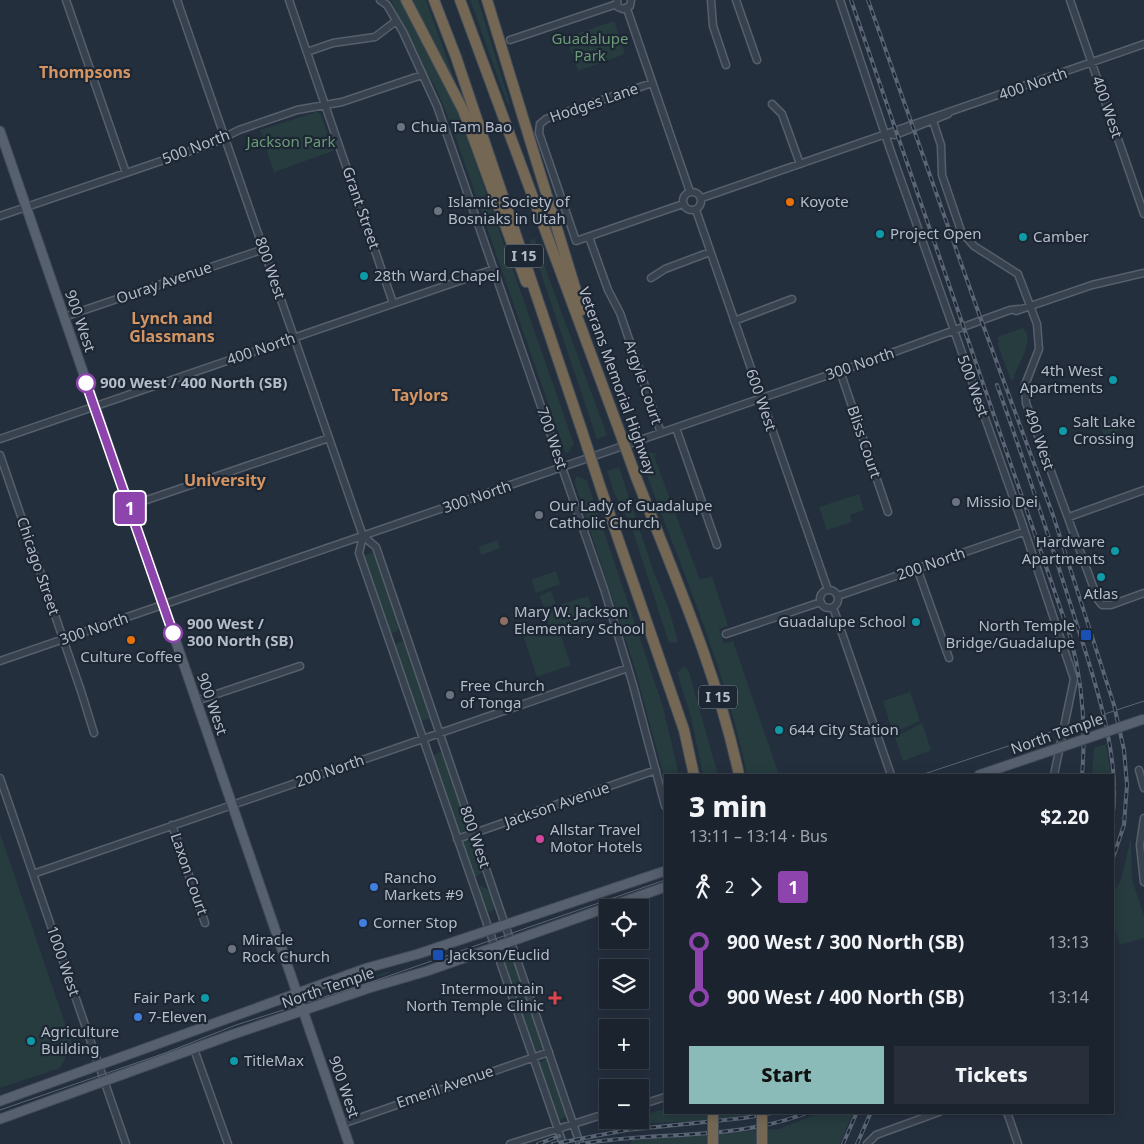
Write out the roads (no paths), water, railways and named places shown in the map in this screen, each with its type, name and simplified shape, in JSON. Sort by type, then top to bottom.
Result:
[{"type":"highway","points":[[406,0],[463,110],[509,240],[567,383]]},
{"type":"highway","name":"I 15","points":[[434,0],[456,57],[684,730],[694,774]]},
{"type":"highway","name":"Veterans Memorial Highway","points":[[460,0],[636,477],[707,662],[732,741],[739,774]]},
{"type":"highway","points":[[487,0],[570,267],[600,376]]},
{"type":"highway","points":[[713,1114],[714,1144]]},
{"type":"highway","points":[[762,1114],[762,1144]]},
{"type":"main road","name":"900 West","points":[[0,131],[349,1144]]},
{"type":"main road","name":"North Temple","points":[[982,774],[1144,719]]},
{"type":"main road","name":"North Temple","points":[[0,1101],[296,993],[664,872]]},
{"type":"main road","name":"North Temple","points":[[0,1118],[303,1011],[496,948],[664,887]]},
{"type":"street","points":[[66,0],[126,173]]},
{"type":"street","name":"800 West","points":[[177,0],[363,536],[376,547],[438,734],[506,924],[580,1144]]},
{"type":"street","name":"Grant Street","points":[[289,0],[393,303]]},
{"type":"street","name":"700 West","points":[[380,0],[387,4],[403,32],[436,106],[494,268],[628,668],[664,802]]},
{"type":"street","points":[[510,40],[617,2],[621,9],[626,8],[631,5],[631,0]]},
{"type":"street","points":[[711,0],[713,26],[726,65]]},
{"type":"street","points":[[736,0],[757,60]]},
{"type":"street","name":"500 West","points":[[840,0],[885,134],[1020,517],[1023,532],[1074,679],[1054,774]]},
{"type":"street","name":"400 West","points":[[1070,0],[1144,214]]},
{"type":"street","points":[[626,8],[690,192]]},
{"type":"street","points":[[307,52],[333,43],[375,37],[396,21]]},
{"type":"street","name":"400 North","points":[[885,134],[895,135],[950,113],[1144,44]]},
{"type":"street","name":"500 North","points":[[0,216],[126,173],[296,110],[342,102],[422,75]]},
{"type":"street","name":"Hodges Lane","points":[[590,236],[576,241],[540,132],[540,124],[546,120],[652,83]]},
{"type":"street","points":[[772,104],[782,114],[800,164]]},
{"type":"street","name":"400 North","points":[[702,198],[940,114],[950,113]]},
{"type":"street","name":"490 West","points":[[933,121],[941,145],[942,175],[963,234],[978,250],[1018,274],[1031,305],[1038,328],[1039,344],[1037,356],[1025,385],[1026,404],[1097,597],[1104,606],[1144,594]]},
{"type":"street","points":[[690,192],[697,192],[702,198],[701,205],[696,210],[688,209],[683,204],[684,196],[690,192]]},
{"type":"street","points":[[590,236],[683,204]]},
{"type":"street","name":"600 West","points":[[696,210],[828,590]]},
{"type":"street","name":"Argyle Court","points":[[590,236],[608,290],[626,330],[661,433]]},
{"type":"street","name":"Ouray Avenue","points":[[64,317],[264,249]]},
{"type":"street","points":[[651,278],[665,268],[710,252]]},
{"type":"street","name":"400 North","points":[[0,439],[494,268]]},
{"type":"street","name":"300 North","points":[[0,661],[840,372],[1010,310],[1020,309],[1092,285],[1144,273]]},
{"type":"street","points":[[734,321],[792,299]]},
{"type":"street","name":"Bliss Court","points":[[840,372],[888,512]]},
{"type":"street","points":[[676,428],[717,545]]},
{"type":"street","points":[[129,506],[329,438]]},
{"type":"street","name":"Chicago Street","points":[[0,455],[64,639],[94,733]]},
{"type":"street","points":[[1069,517],[1144,490]]},
{"type":"street","name":"200 North","points":[[838,596],[1023,532]]},
{"type":"street","name":"800 West","points":[[363,536],[359,553],[563,1144]]},
{"type":"street","points":[[918,568],[949,658]]},
{"type":"street","points":[[828,590],[835,592],[838,596],[837,603],[833,607],[826,607],[821,602],[821,596],[828,590]]},
{"type":"street","points":[[726,634],[821,602]]},
{"type":"street","points":[[833,607],[891,774]]},
{"type":"street","points":[[196,702],[300,666]]},
{"type":"street","name":"200 North","points":[[33,874],[628,668]]},
{"type":"street","name":"Jackson Avenue","points":[[457,839],[656,770]]},
{"type":"street","points":[[1139,770],[1144,788]]},
{"type":"street","name":"1000 West","points":[[0,778],[126,1144]]},
{"type":"street","points":[[1144,818],[1140,845],[1144,882]]},
{"type":"street","name":"Laxon Court","points":[[172,825],[205,923]]},
{"type":"street","points":[[194,1049],[228,1144]]},
{"type":"street","name":"Emeril Avenue","points":[[342,1124],[549,1052]]},
{"type":"street","points":[[649,1102],[664,1097]]},
{"type":"street","points":[[867,1144],[876,1135],[934,1114]]},
{"type":"street","points":[[1008,1114],[1018,1144]]},
{"type":"street","points":[[510,1144],[573,1122],[599,1115]]},
{"type":"tram line","points":[[924,774],[1144,701]]},
{"type":"tram line","points":[[0,1110],[165,1053],[236,1025],[371,982],[664,880]]},
{"type":"railway","points":[[851,0],[1071,639],[1081,690],[1084,740],[1082,774]]},
{"type":"railway","points":[[868,0],[979,314],[1053,515],[1114,705],[1124,750],[1127,785],[1124,825],[1114,855]]},
{"type":"railway","points":[[997,385],[1036,497],[1096,686],[1109,742],[1113,774]]},
{"type":"railway","points":[[553,1144],[627,1130],[767,1114]]},
{"type":"railway","points":[[580,1144],[725,1131],[782,1121],[803,1114]]},
{"type":"railway","points":[[843,1144],[856,1114]]},
{"type":"railway","points":[[857,1144],[870,1114]]},
{"type":"railway","points":[[538,1144],[559,1136]]},
{"type":"place","name":"Chua Tam Bao","points":[[401,127]]},
{"type":"place","name":"Koyote","points":[[790,202]]},
{"type":"place","name":"Islamic Society of Bosniaks in Utah","points":[[438,211]]},
{"type":"place","name":"Project Open","points":[[880,234]]},
{"type":"place","name":"Camber","points":[[1023,237]]},
{"type":"place","name":"28th Ward Chapel","points":[[364,276]]},
{"type":"place","name":"4th West Apartments","points":[[1113,380]]},
{"type":"place","name":"900 West / 400 North (SB)","points":[[86,383]]},
{"type":"place","name":"Salt Lake Crossing","points":[[1063,431]]},
{"type":"place","name":"Missio Dei","points":[[956,502]]},
{"type":"place","name":"Our Lady of Guadalupe Catholic Church","points":[[539,515]]},
{"type":"place","name":"Hardware Apartments","points":[[1115,551]]},
{"type":"place","name":"Atlas","points":[[1101,577]]},
{"type":"place","name":"Mary W. Jackson Elementary School","points":[[504,621]]},
{"type":"place","name":"Guadalupe School","points":[[916,622]]},
{"type":"place","name":"900 West / 300 North (SB)","points":[[173,633]]},
{"type":"place","name":"North Temple Bridge/Guadalupe","points":[[1086,635]]},
{"type":"place","name":"Culture Coffee","points":[[131,640]]},
{"type":"place","name":"Free Church of Tonga","points":[[450,695]]},
{"type":"place","name":"644 City Station","points":[[779,730]]},
{"type":"place","name":"Allstar Travel Motor Hotels","points":[[540,839]]},
{"type":"place","name":"Rancho Markets #9","points":[[374,887]]},
{"type":"place","name":"Corner Stop","points":[[363,923]]},
{"type":"place","name":"Miracle Rock Church","points":[[232,949]]},
{"type":"place","name":"Jackson/Euclid","points":[[438,955]]},
{"type":"place","name":"Fair Park","points":[[205,998]]},
{"type":"place","name":"Intermountain North Temple Clinic","points":[[555,998]]},
{"type":"place","name":"7-Eleven","points":[[138,1017]]},
{"type":"place","name":"Agriculture Building","points":[[31,1041]]},
{"type":"place","name":"TitleMax","points":[[234,1061]]},
{"type":"district","name":"Thompsons","points":[[85,72]]},
{"type":"district","name":"Lynch and Glassmans","points":[[172,327]]},
{"type":"district","name":"Taylors","points":[[420,395]]},
{"type":"district","name":"University","points":[[225,480]]},
{"type":"park label","name":"Guadalupe Park","points":[[590,48]]},
{"type":"park label","name":"Jackson Park","points":[[291,142]]}]
